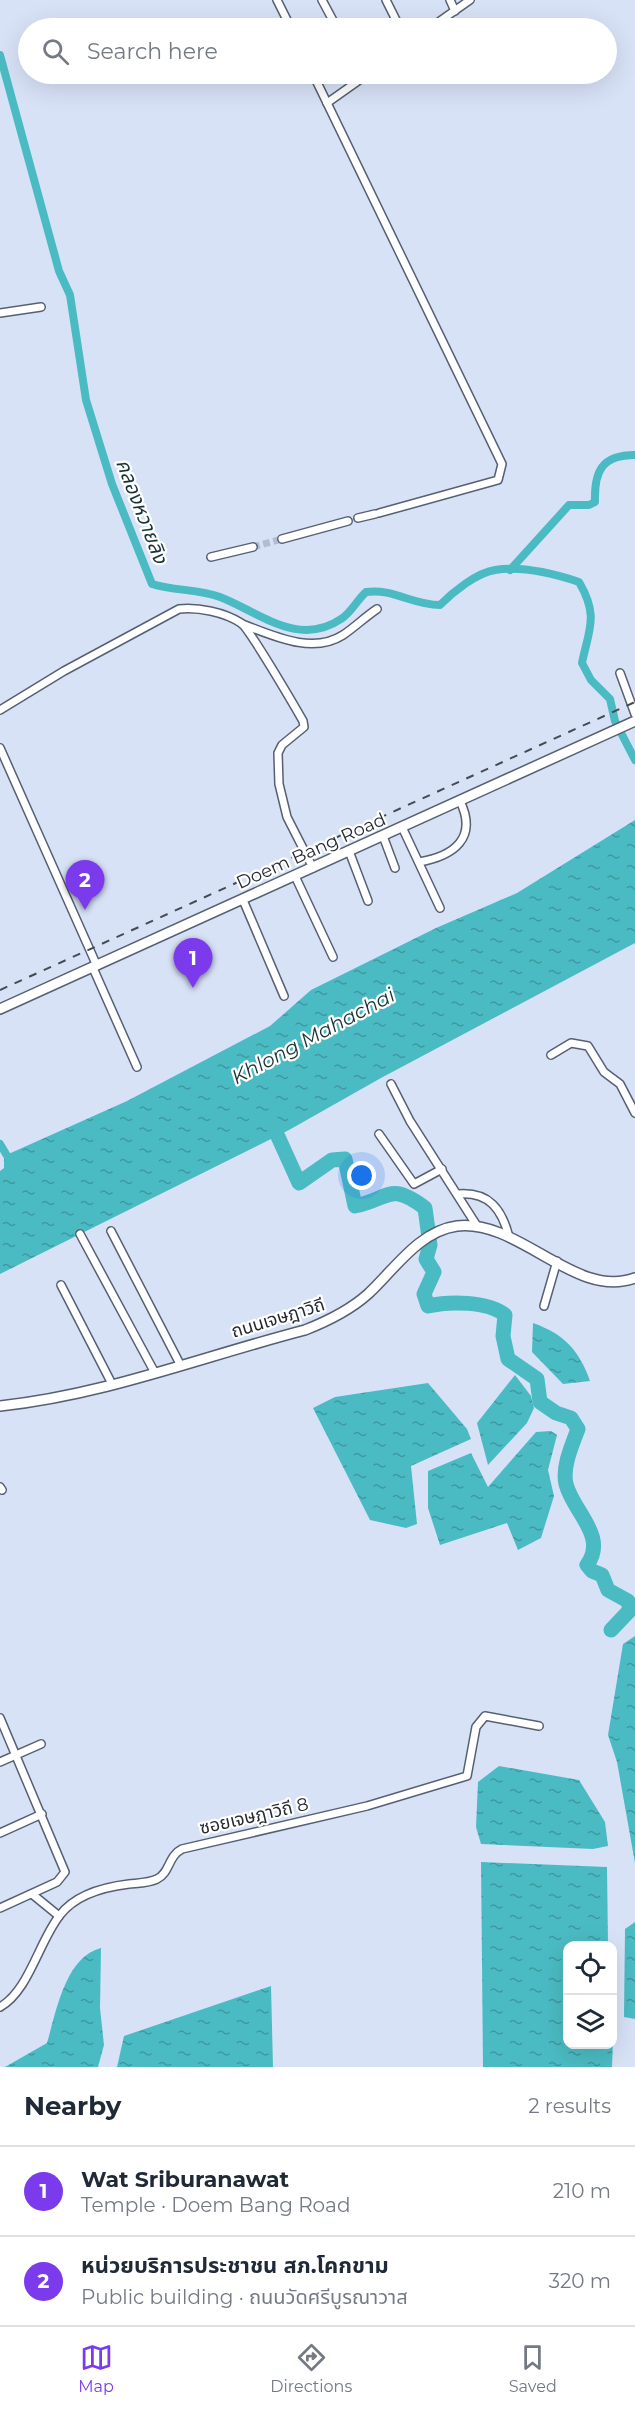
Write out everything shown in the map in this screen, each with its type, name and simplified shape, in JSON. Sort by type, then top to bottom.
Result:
[{"type":"street","points":[[277,0],[286,18]]},
{"type":"street","points":[[322,0],[332,18]]},
{"type":"street","points":[[386,0],[395,18]]},
{"type":"street","points":[[450,0],[455,11]]},
{"type":"street","points":[[445,18],[470,0]]},
{"type":"street","points":[[318,84],[502,464],[498,480],[358,518]]},
{"type":"street","points":[[327,104],[352,84]]},
{"type":"street","points":[[0,313],[41,307]]},
{"type":"street","points":[[282,539],[348,521]]},
{"type":"street","points":[[211,557],[252,547]]},
{"type":"street","points":[[0,710],[64,671],[179,609],[193,608],[209,611],[289,641],[307,644],[340,637],[377,609]]},
{"type":"street","points":[[242,624],[303,721],[304,727],[282,745],[278,753],[279,784],[287,817],[313,868]]},
{"type":"street","points":[[620,673],[635,714]]},
{"type":"street","name":"Doem Bang Road","points":[[0,1009],[631,723]]},
{"type":"street","points":[[0,748],[137,1067]]},
{"type":"street","points":[[418,862],[431,860],[453,849],[461,841],[467,831],[468,822],[460,801]]},
{"type":"street","points":[[402,827],[440,908]]},
{"type":"street","points":[[383,836],[395,868]]},
{"type":"street","points":[[349,851],[368,901]]},
{"type":"street","points":[[295,876],[333,957]]},
{"type":"street","points":[[243,900],[284,996]]},
{"type":"street","points":[[550,1054],[572,1043],[588,1046],[604,1072],[620,1084],[635,1113]]},
{"type":"street","points":[[390,1084],[410,1121],[459,1194],[477,1226]]},
{"type":"street","points":[[379,1134],[414,1184],[442,1169]]},
{"type":"street","points":[[459,1194],[482,1196],[493,1204],[505,1221],[509,1237]]},
{"type":"street","name":"ถนนเจษฎาวิถี","points":[[0,1406],[46,1400],[112,1384],[305,1330],[335,1318],[367,1295],[424,1239],[440,1231],[459,1226],[477,1226],[509,1237],[603,1282],[635,1278]]},
{"type":"street","points":[[111,1231],[181,1366]]},
{"type":"street","points":[[80,1234],[155,1373]]},
{"type":"street","points":[[544,1306],[557,1261]]},
{"type":"street","points":[[61,1285],[112,1384]]},
{"type":"street","name":"ซอยเจษฎาวิถี 8","points":[[0,2007],[14,1996],[59,1916],[85,1895],[107,1887],[154,1881],[162,1876],[175,1852],[182,1849],[367,1806],[467,1776],[476,1726],[485,1716],[539,1726]]},
{"type":"street","points":[[0,1718],[65,1872],[57,1882],[0,1908]]},
{"type":"street","points":[[0,1762],[41,1744]]},
{"type":"street","points":[[0,1833],[42,1814]]},
{"type":"street","points":[[32,1894],[59,1916]]},
{"type":"water","name":"Khlong Mahachai","points":[[635,820],[635,943],[381,1078],[289,1130],[0,1274],[0,1171],[4,1168],[4,1156],[127,1101],[270,1026],[311,990],[436,928],[517,893]]},
{"type":"water","points":[[533,1323],[553,1332],[569,1344],[581,1360],[590,1381],[563,1384],[532,1352]]},
{"type":"water","points":[[515,1375],[531,1396],[534,1408],[527,1423],[488,1465],[477,1423]]},
{"type":"water","points":[[428,1383],[467,1429],[471,1439],[411,1466],[417,1524],[406,1528],[370,1520],[313,1408],[335,1397]]},
{"type":"water","points":[[551,1431],[557,1435],[548,1470],[554,1496],[541,1538],[518,1550],[507,1523],[440,1545],[428,1508],[428,1471],[471,1453],[488,1487],[536,1432]]},
{"type":"water","points":[[635,1636],[635,1863],[617,1762],[608,1735],[623,1644]]},
{"type":"water","points":[[499,1766],[579,1780],[605,1822],[608,1846],[593,1849],[481,1844],[476,1827],[478,1782]]},
{"type":"water","points":[[481,1862],[607,1867],[608,1941],[563,1941],[563,2049],[613,2049],[612,2067],[483,2067]]},
{"type":"water","points":[[635,1922],[635,2019],[624,2017],[625,1929]]},
{"type":"water","points":[[101,1948],[100,2008],[104,2045],[98,2067],[5,2067],[47,2043],[70,1974],[89,1953]]},
{"type":"water","points":[[271,1986],[273,2067],[117,2067],[124,2036]]},
{"type":"waterway","name":"คลองหวายลิง","points":[[0,55],[59,271],[70,295],[86,400],[112,484],[152,584],[212,594],[279,624],[294,629],[309,630],[325,627],[341,619],[366,592],[385,592],[440,605],[473,579],[495,570],[516,569],[538,572],[579,582],[591,614],[582,663],[591,680],[610,699],[615,721],[635,760]]},
{"type":"waterway","points":[[510,570],[569,505],[589,505],[595,502],[596,482],[602,467],[615,458],[635,455]]},
{"type":"waterway","points":[[270,1119],[299,1183],[332,1160],[345,1159],[355,1206],[396,1194],[404,1195],[425,1208],[430,1245],[426,1259],[434,1272],[424,1294],[428,1306],[468,1303],[489,1307],[505,1315],[503,1336],[508,1359],[537,1379],[540,1402],[556,1413],[571,1418],[578,1429],[568,1456],[565,1477],[570,1494],[587,1524],[594,1544],[587,1565],[592,1571],[602,1575],[608,1590],[628,1601],[630,1610],[611,1630]]},
{"type":"waterway","points":[[0,1144],[12,1164]]},
{"type":"tunnel","points":[[253,547],[282,539]]},
{"type":"railway","points":[[0,990],[635,702]]},
{"type":"place","name":"หน่วยบริการประชาชน สภ.โคกขาม","points":[[85,910]]},
{"type":"place","name":"Wat Sriburanawat","points":[[193,988]]}]
